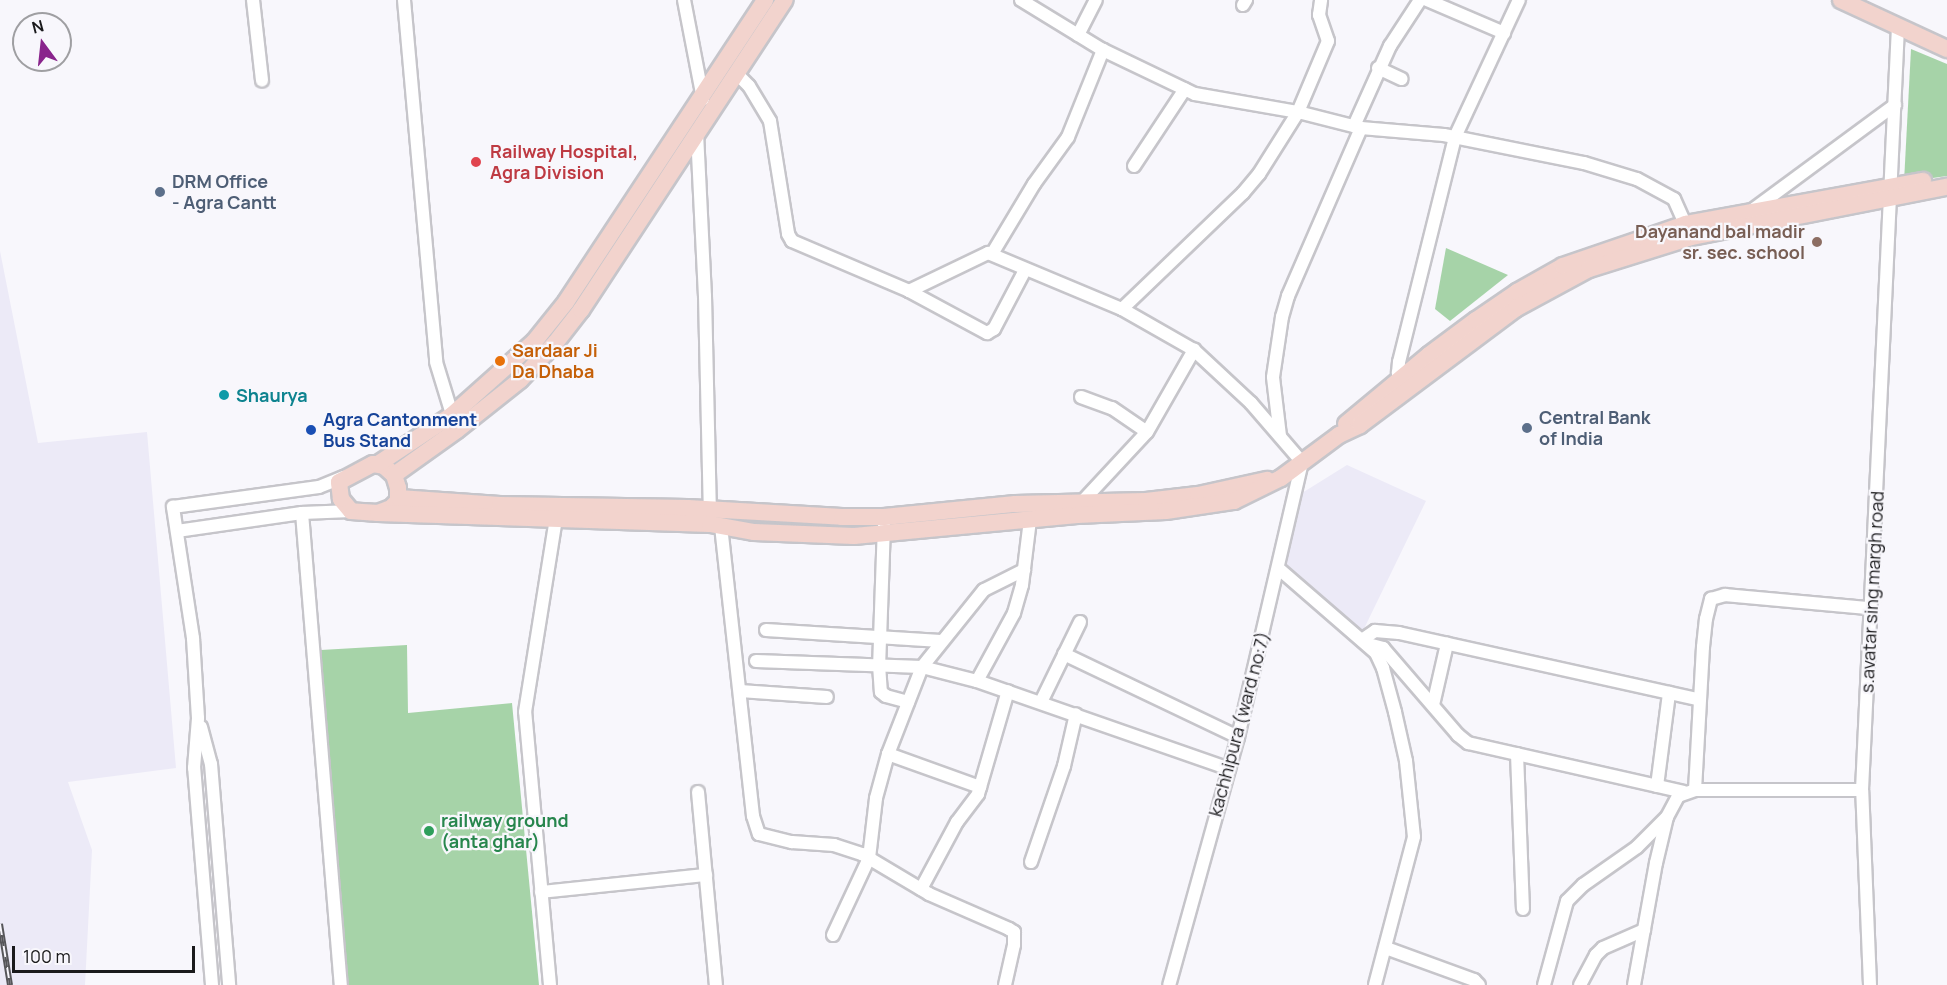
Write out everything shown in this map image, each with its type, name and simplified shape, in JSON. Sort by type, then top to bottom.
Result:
[{"type":"street","points":[[253,0],[261,80]]},
{"type":"street","points":[[404,0],[436,362],[454,423]]},
{"type":"street","points":[[684,0],[697,104],[714,519],[740,691],[753,816],[759,834],[792,842],[834,845],[869,858],[921,889],[1014,932],[1014,945],[1005,985]]},
{"type":"street","points":[[394,475],[454,423],[534,342],[566,302],[763,6],[785,0]]},
{"type":"street","points":[[1021,0],[1103,50],[1201,95],[1298,112],[1357,127],[1455,137],[1584,164],[1637,179],[1674,200],[1688,230]]},
{"type":"street","points":[[1078,35],[1096,0]]},
{"type":"street","points":[[1122,309],[1243,193],[1298,112],[1328,41],[1319,15],[1321,0]]},
{"type":"street","points":[[1281,437],[1273,377],[1282,317],[1288,296],[1357,127],[1378,68],[1400,28],[1420,0]]},
{"type":"street","points":[[1427,0],[1504,33]]},
{"type":"street","points":[[1404,384],[1399,362],[1455,137],[1519,0]]},
{"type":"street","points":[[1841,0],[1947,49]]},
{"type":"street","points":[[212,985],[194,768],[198,718],[193,639],[175,506],[319,487],[373,464],[378,464],[454,423],[520,380],[556,342],[581,310],[711,113],[736,73],[763,6]]},
{"type":"street","name":"s.avatar sing margh road","points":[[1870,985],[1862,790],[1898,27]]},
{"type":"street","points":[[992,254],[1034,184],[1068,137],[1103,50]]},
{"type":"street","points":[[1378,68],[1402,80]]},
{"type":"street","points":[[736,73],[749,86],[770,121],[788,234],[792,241],[909,291],[987,333],[994,329],[1025,270]]},
{"type":"street","points":[[1134,166],[1185,89]]},
{"type":"street","points":[[697,104],[711,113]]},
{"type":"street","points":[[1751,211],[1895,105]]},
{"type":"street","points":[[1688,230],[1891,192],[1947,178]]},
{"type":"street","points":[[1891,192],[1947,187]]},
{"type":"street","points":[[399,498],[557,512],[714,519],[842,518],[884,526],[1030,520],[1124,502],[1198,495],[1281,478],[1339,435],[1360,425],[1404,384],[1515,309],[1580,273],[1688,230],[1751,211],[1813,207]]},
{"type":"street","points":[[909,291],[974,258],[992,254],[1025,270],[1122,309],[1194,350],[1226,378],[1302,462]]},
{"type":"street","points":[[1079,509],[1147,432],[1194,350]]},
{"type":"street","points":[[1081,397],[1118,411],[1147,432]]},
{"type":"street","name":"kachhipura (ward no:7)","points":[[1169,985],[1238,737],[1302,462]]},
{"type":"street","points":[[378,464],[394,475],[399,498]]},
{"type":"street","points":[[344,477],[339,486],[341,499],[351,511]]},
{"type":"street","points":[[378,513],[391,508],[399,498]]},
{"type":"street","points":[[884,526],[1015,504],[1079,509]]},
{"type":"street","points":[[177,531],[302,513],[351,511],[378,513],[557,512]]},
{"type":"street","points":[[550,985],[525,712],[557,512]]},
{"type":"street","points":[[302,513],[341,985]]},
{"type":"street","points":[[977,681],[1014,613],[1024,570],[1030,520]]},
{"type":"street","points":[[884,526],[879,665],[881,692],[886,696],[908,702]]},
{"type":"street","points":[[1278,568],[1376,652],[1383,668],[1406,762],[1413,844],[1376,985]]},
{"type":"street","points":[[833,935],[869,858],[872,812],[888,754],[922,667],[940,641],[984,590],[1024,570]]},
{"type":"street","points":[[1544,985],[1568,901],[1583,885],[1637,847],[1689,791],[1700,700],[1706,619],[1712,599],[1725,595],[1869,608]]},
{"type":"street","points":[[1041,702],[1080,622]]},
{"type":"street","points":[[766,630],[940,641]]},
{"type":"street","points":[[1364,642],[1372,632],[1382,631],[1700,700]]},
{"type":"street","points":[[1364,642],[1383,648],[1458,735],[1468,742],[1657,786],[1689,791],[1862,790]]},
{"type":"street","points":[[1433,705],[1447,644]]},
{"type":"street","points":[[1064,654],[1238,737]]},
{"type":"street","points":[[756,661],[922,667],[1008,691],[1229,769]]},
{"type":"street","points":[[740,691],[827,697]]},
{"type":"street","points":[[921,889],[980,787],[1008,691]]},
{"type":"street","points":[[1657,786],[1669,693]]},
{"type":"street","points":[[1031,862],[1064,766],[1076,714]]},
{"type":"street","points":[[198,718],[211,764],[229,985]]},
{"type":"street","points":[[888,754],[980,787]]},
{"type":"street","points":[[1517,754],[1523,909]]},
{"type":"street","points":[[698,792],[716,985]]},
{"type":"street","points":[[1634,985],[1667,817]]},
{"type":"street","points":[[541,892],[706,875]]},
{"type":"street","points":[[1580,985],[1596,955],[1604,948],[1644,930]]},
{"type":"street","points":[[1386,948],[1474,980],[1479,985]]},
{"type":"shaded area","points":[[0,251],[38,443],[147,432],[176,768],[68,782],[92,850],[85,985],[0,985]]},
{"type":"shaded area","points":[[1347,465],[1426,501],[1360,637],[1278,568],[1294,498]]},
{"type":"green space","points":[[1911,49],[1947,64],[1947,176],[1904,182]]},
{"type":"green space","points":[[1446,248],[1508,275],[1450,321],[1435,309]]},
{"type":"green space","name":"railway ground (anta ghar)","points":[[407,645],[408,713],[512,703],[539,985],[348,985],[343,949],[321,650]]},
{"type":"railway","points":[[0,924],[10,985]]},
{"type":"place","name":"Railway Hospital, Agra Division","points":[[476,162]]},
{"type":"place","name":"DRM Office - Agra Cantt","points":[[160,192]]},
{"type":"place","name":"Dayanand bal madir sr. sec. school","points":[[1817,242]]},
{"type":"place","name":"Sardaar Ji Da Dhaba","points":[[500,361]]},
{"type":"place","name":"Shaurya","points":[[224,395]]},
{"type":"place","name":"Central Bank of India","points":[[1527,428]]},
{"type":"place","name":"Agra Cantonment Bus Stand","points":[[311,430]]},
{"type":"place","name":"railway ground (anta ghar)","points":[[429,831]]}]
